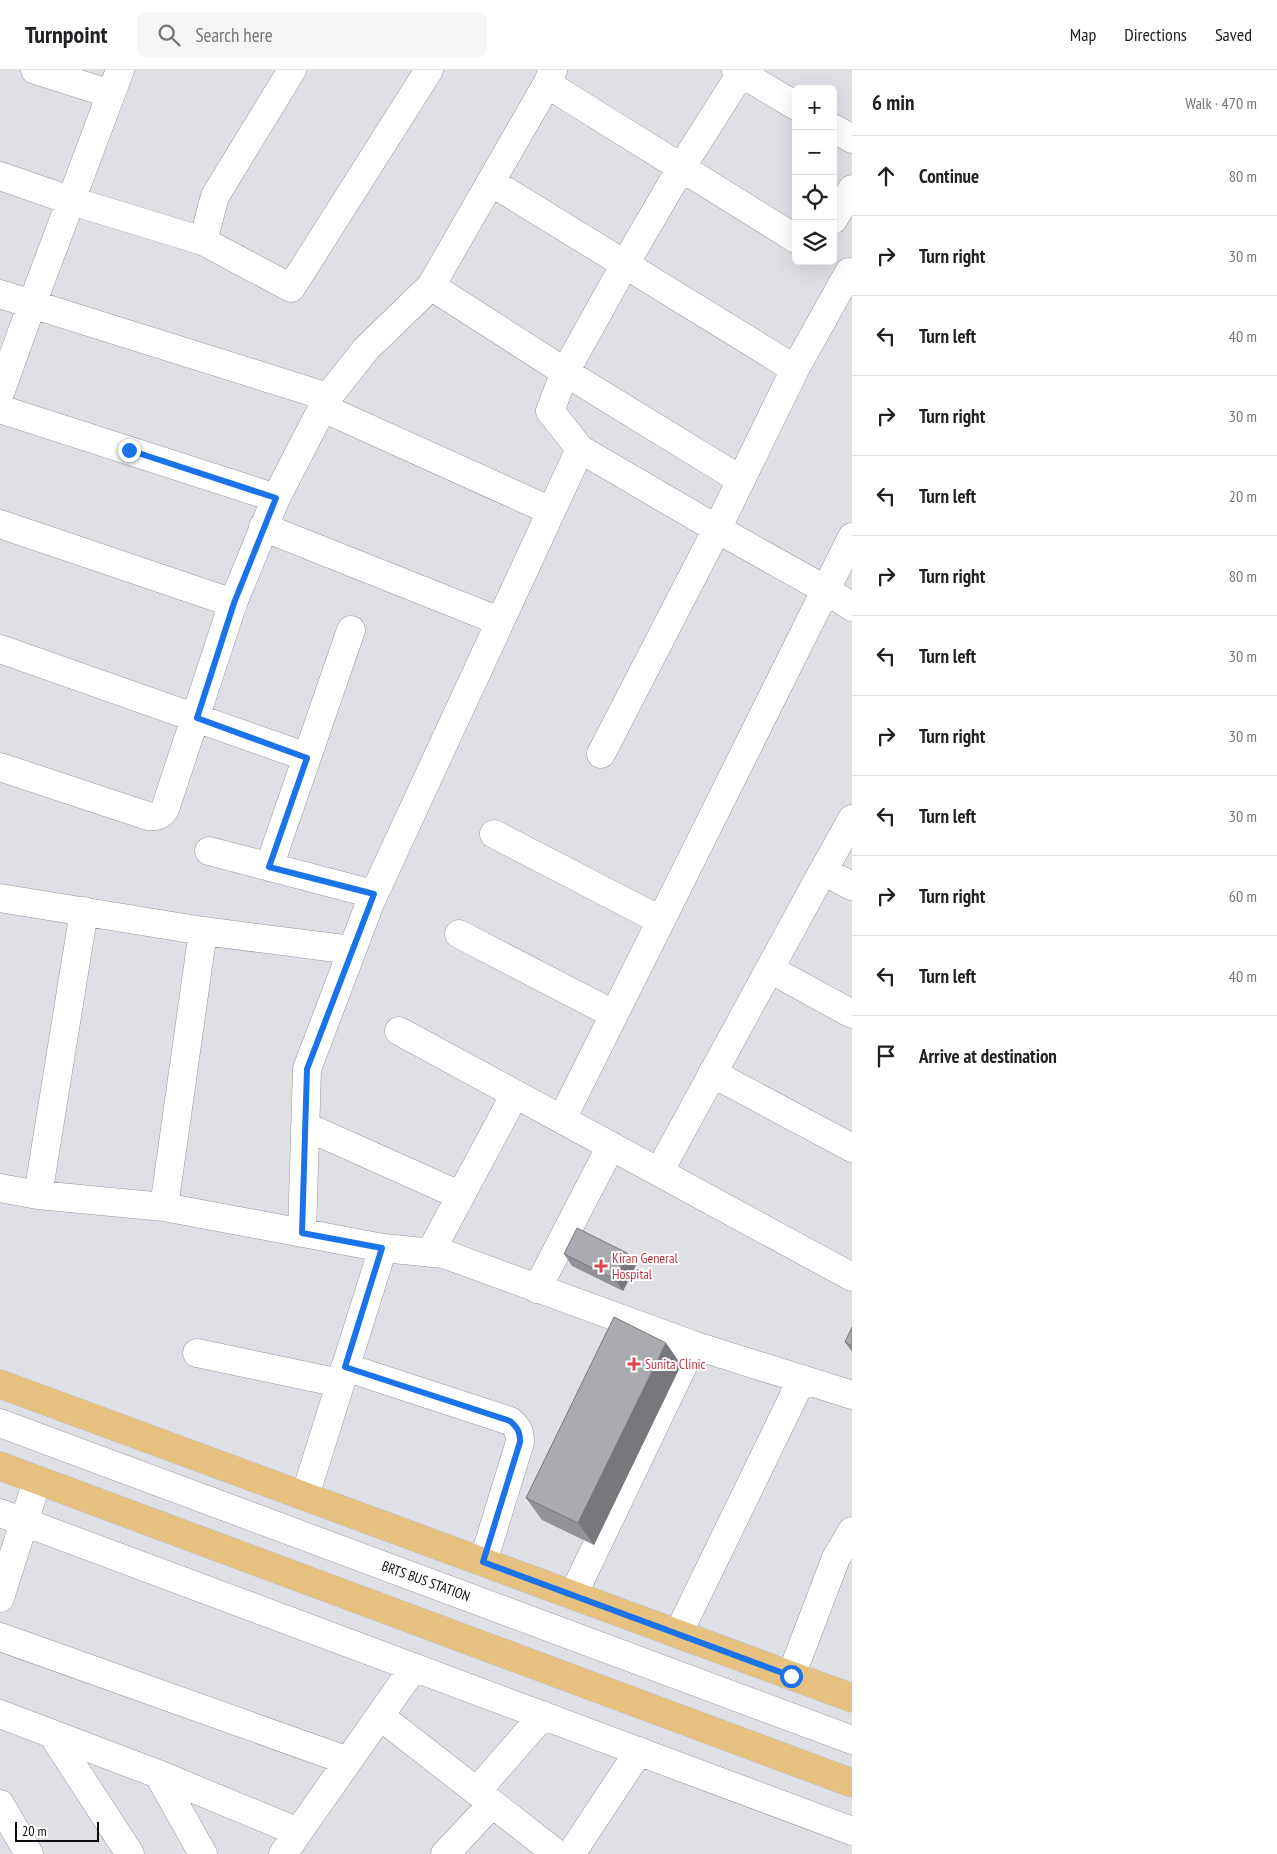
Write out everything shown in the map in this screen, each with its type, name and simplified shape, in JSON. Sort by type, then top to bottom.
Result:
[{"type":"main road","points":[[0,1384],[852,1698]]},
{"type":"main road","points":[[0,1466],[852,1783]]},
{"type":"street","points":[[0,393],[116,82],[34,70]]},
{"type":"street","points":[[203,241],[215,196],[292,70]]},
{"type":"street","points":[[0,176],[72,201],[203,241],[291,288],[429,70]]},
{"type":"street","points":[[792,104],[740,71],[625,264],[565,372],[550,411],[580,449],[852,606]]},
{"type":"street","points":[[0,767],[155,817],[161,815],[165,810],[234,603],[263,527],[325,403],[366,349],[431,286],[550,77],[681,168],[792,237]]},
{"type":"street","points":[[836,130],[852,139]]},
{"type":"street","points":[[491,182],[795,369]]},
{"type":"street","points":[[837,214],[852,190]]},
{"type":"street","points":[[601,754],[717,529],[844,269]]},
{"type":"street","points":[[431,286],[565,372],[741,480]]},
{"type":"street","points":[[0,294],[325,403],[551,511]]},
{"type":"street","points":[[0,409],[276,498]]},
{"type":"street","points":[[302,1233],[307,1069],[374,894],[580,449]]},
{"type":"street","points":[[0,524],[234,603]]},
{"type":"street","points":[[263,527],[499,621]]},
{"type":"street","points":[[562,1119],[852,537]]},
{"type":"street","points":[[269,867],[351,630]]},
{"type":"street","points":[[0,649],[307,758]]},
{"type":"street","points":[[659,1172],[852,819]]},
{"type":"street","points":[[494,834],[660,920]]},
{"type":"street","points":[[209,851],[374,894]]},
{"type":"street","points":[[823,871],[852,886]]},
{"type":"street","points":[[0,898],[203,931],[352,950]]},
{"type":"street","points":[[38,1195],[84,911]]},
{"type":"street","points":[[164,1208],[203,931]]},
{"type":"street","points":[[459,934],[613,1014]]},
{"type":"street","points":[[770,969],[852,1014]]},
{"type":"street","points":[[399,1031],[852,1277]]},
{"type":"street","points":[[712,1073],[852,1148]]},
{"type":"street","points":[[430,1253],[459,1195],[515,1094]]},
{"type":"street","points":[[305,1126],[459,1195]]},
{"type":"street","points":[[538,1289],[611,1146]]},
{"type":"street","points":[[0,1188],[38,1195],[164,1208],[382,1248],[444,1254],[693,1345],[852,1395]]},
{"type":"street","points":[[305,1496],[382,1248]]},
{"type":"street","points":[[573,1595],[693,1345]]},
{"type":"street","points":[[197,1353],[342,1375],[510,1421],[520,1433],[520,1442],[483,1562]]},
{"type":"street","points":[[678,1634],[802,1379]]},
{"type":"street","name":"BRTS BUS STATION","points":[[0,1423],[852,1740]]},
{"type":"street","points":[[0,1598],[12,1517],[37,1481]]},
{"type":"street","points":[[12,1517],[852,1831]]},
{"type":"street","points":[[791,1676],[836,1558],[852,1530]]},
{"type":"street","points":[[0,1637],[348,1761]]},
{"type":"street","points":[[283,1854],[414,1667]]},
{"type":"street","points":[[0,1714],[158,1774],[298,1832]]},
{"type":"street","points":[[445,1854],[543,1715]]},
{"type":"street","points":[[380,1716],[557,1854]]},
{"type":"street","points":[[52,1734],[130,1854]]},
{"type":"street","points":[[571,1854],[639,1751]]},
{"type":"street","points":[[158,1774],[203,1854]]},
{"type":"street","points":[[0,1804],[29,1854]]},
{"type":"building","points":[[577,1228],[627,1253],[615,1279],[564,1254]]},
{"type":"building","points":[[614,1317],[666,1343],[578,1523],[526,1498]]},
{"type":"building","points":[[852,1327],[852,1346],[845,1342]]},
{"type":"place","name":"Kiran General Hospital","points":[[601,1266]]},
{"type":"place","name":"Sunita Clinic","points":[[634,1364]]},
{"type":"route","points":[[129,450],[276,498],[234,603],[197,718],[307,758],[269,867],[374,894],[307,1069],[302,1233],[382,1248],[345,1367],[510,1421],[516,1426],[520,1433],[520,1442],[483,1562],[791,1676]]}]
